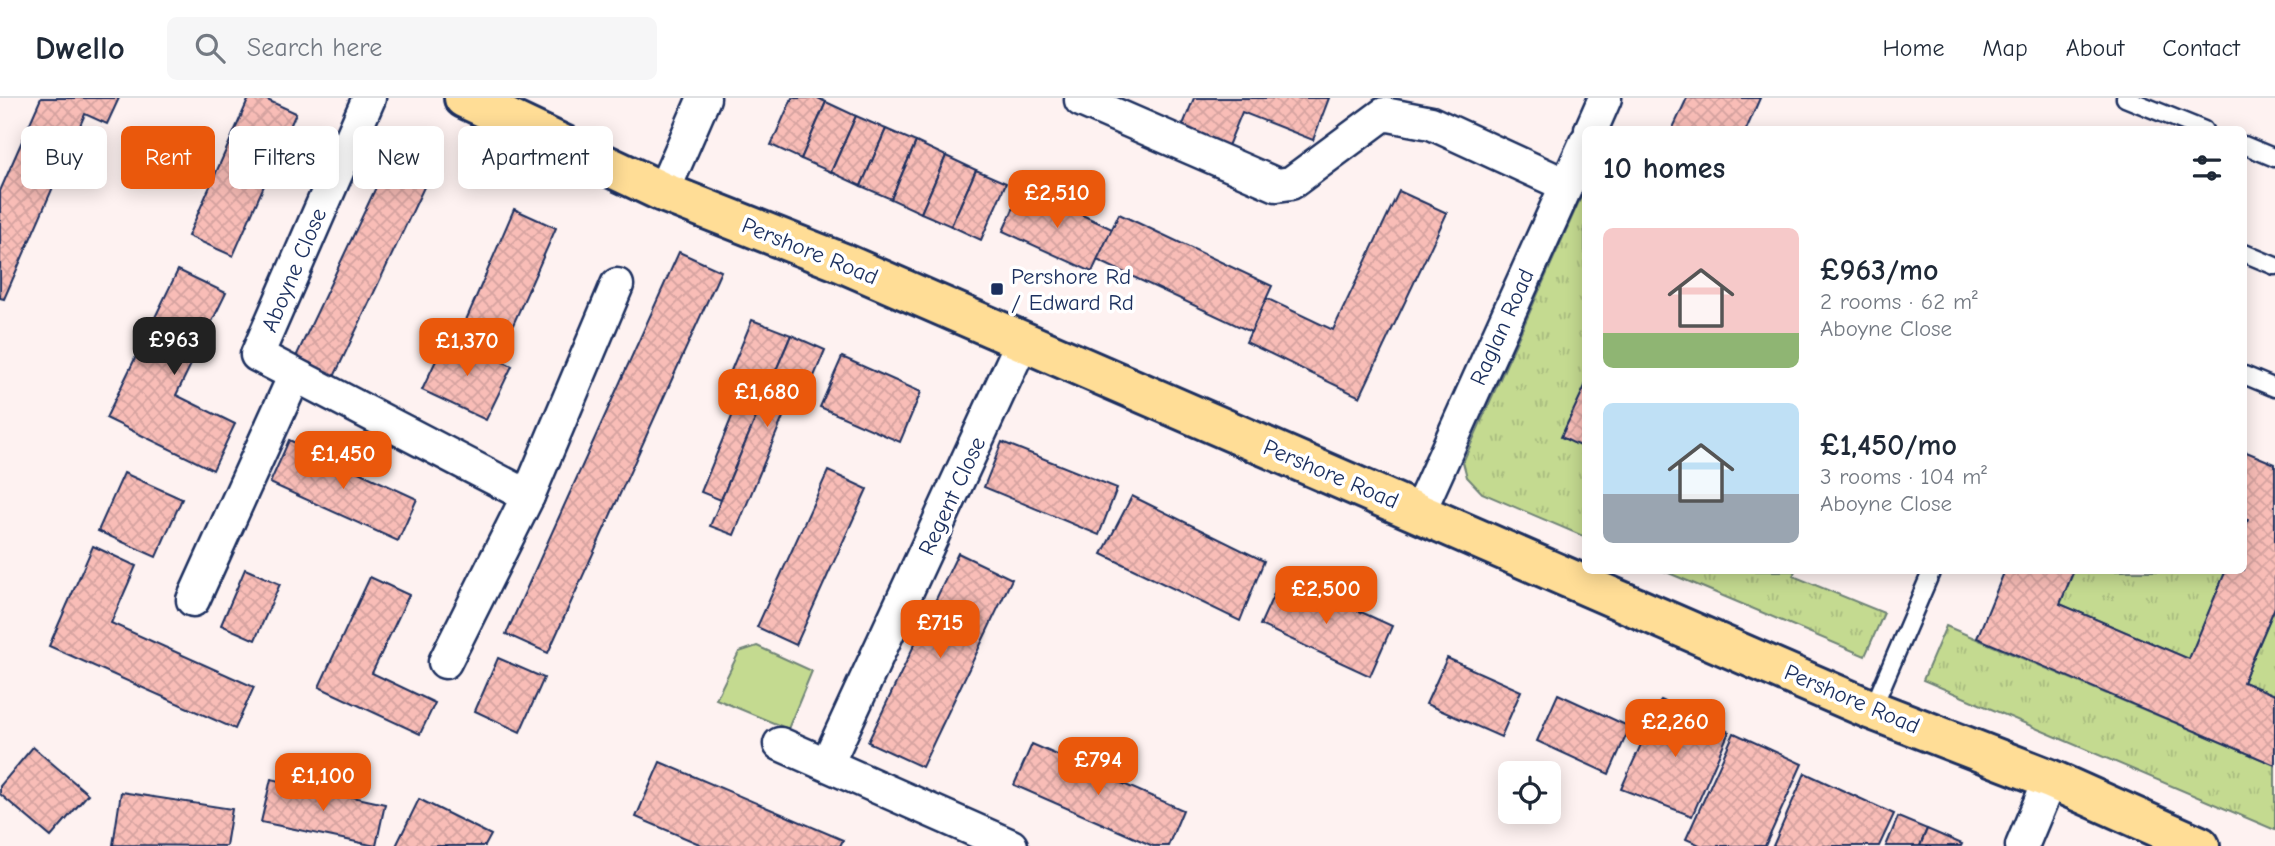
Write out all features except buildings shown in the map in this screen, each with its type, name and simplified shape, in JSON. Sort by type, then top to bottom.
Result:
[{"type":"main road","name":"Pershore Road","points":[[464,98],[663,191],[843,263],[1872,710],[2050,779],[2200,846]]},
{"type":"street","name":"Aboyne Close","points":[[369,98],[257,355],[528,496]]},
{"type":"street","points":[[663,191],[704,98]]},
{"type":"street","points":[[1593,126],[1605,98]]},
{"type":"street","points":[[1081,100],[1277,185],[1291,183],[1384,114],[1431,123],[1576,189]]},
{"type":"street","name":"Raglan Road","points":[[1419,512],[1576,189],[1582,161]]},
{"type":"street","points":[[445,662],[528,496],[617,285]]},
{"type":"street","name":"Regent Close","points":[[827,764],[1022,342]]},
{"type":"street","points":[[193,600],[295,375]]},
{"type":"street","points":[[780,744],[1011,846]]},
{"type":"street","points":[[2022,846],[2050,779]]},
{"type":"lane","points":[[2125,98],[2194,126]]},
{"type":"lane","points":[[2247,146],[2275,158]]},
{"type":"lane","points":[[2247,254],[2275,266]]},
{"type":"lane","points":[[2247,376],[2275,388]]},
{"type":"lane","points":[[1872,710],[1930,574]]},
{"type":"green space","points":[[1582,195],[1582,536],[1482,493],[1467,477],[1463,462]]},
{"type":"green space","points":[[1671,574],[1794,574],[1793,576],[1884,613],[1865,656]]},
{"type":"green space","points":[[2073,574],[2225,574],[2189,659],[2060,604]]},
{"type":"green space","points":[[2275,607],[2275,695],[2243,682]]},
{"type":"green space","points":[[1946,626],[2275,765],[2275,830],[1923,680]]},
{"type":"green space","points":[[757,646],[812,671],[788,729],[716,699],[739,652]]},
{"type":"place","name":"Pershore Rd / Edward Rd","points":[[997,289]]}]
